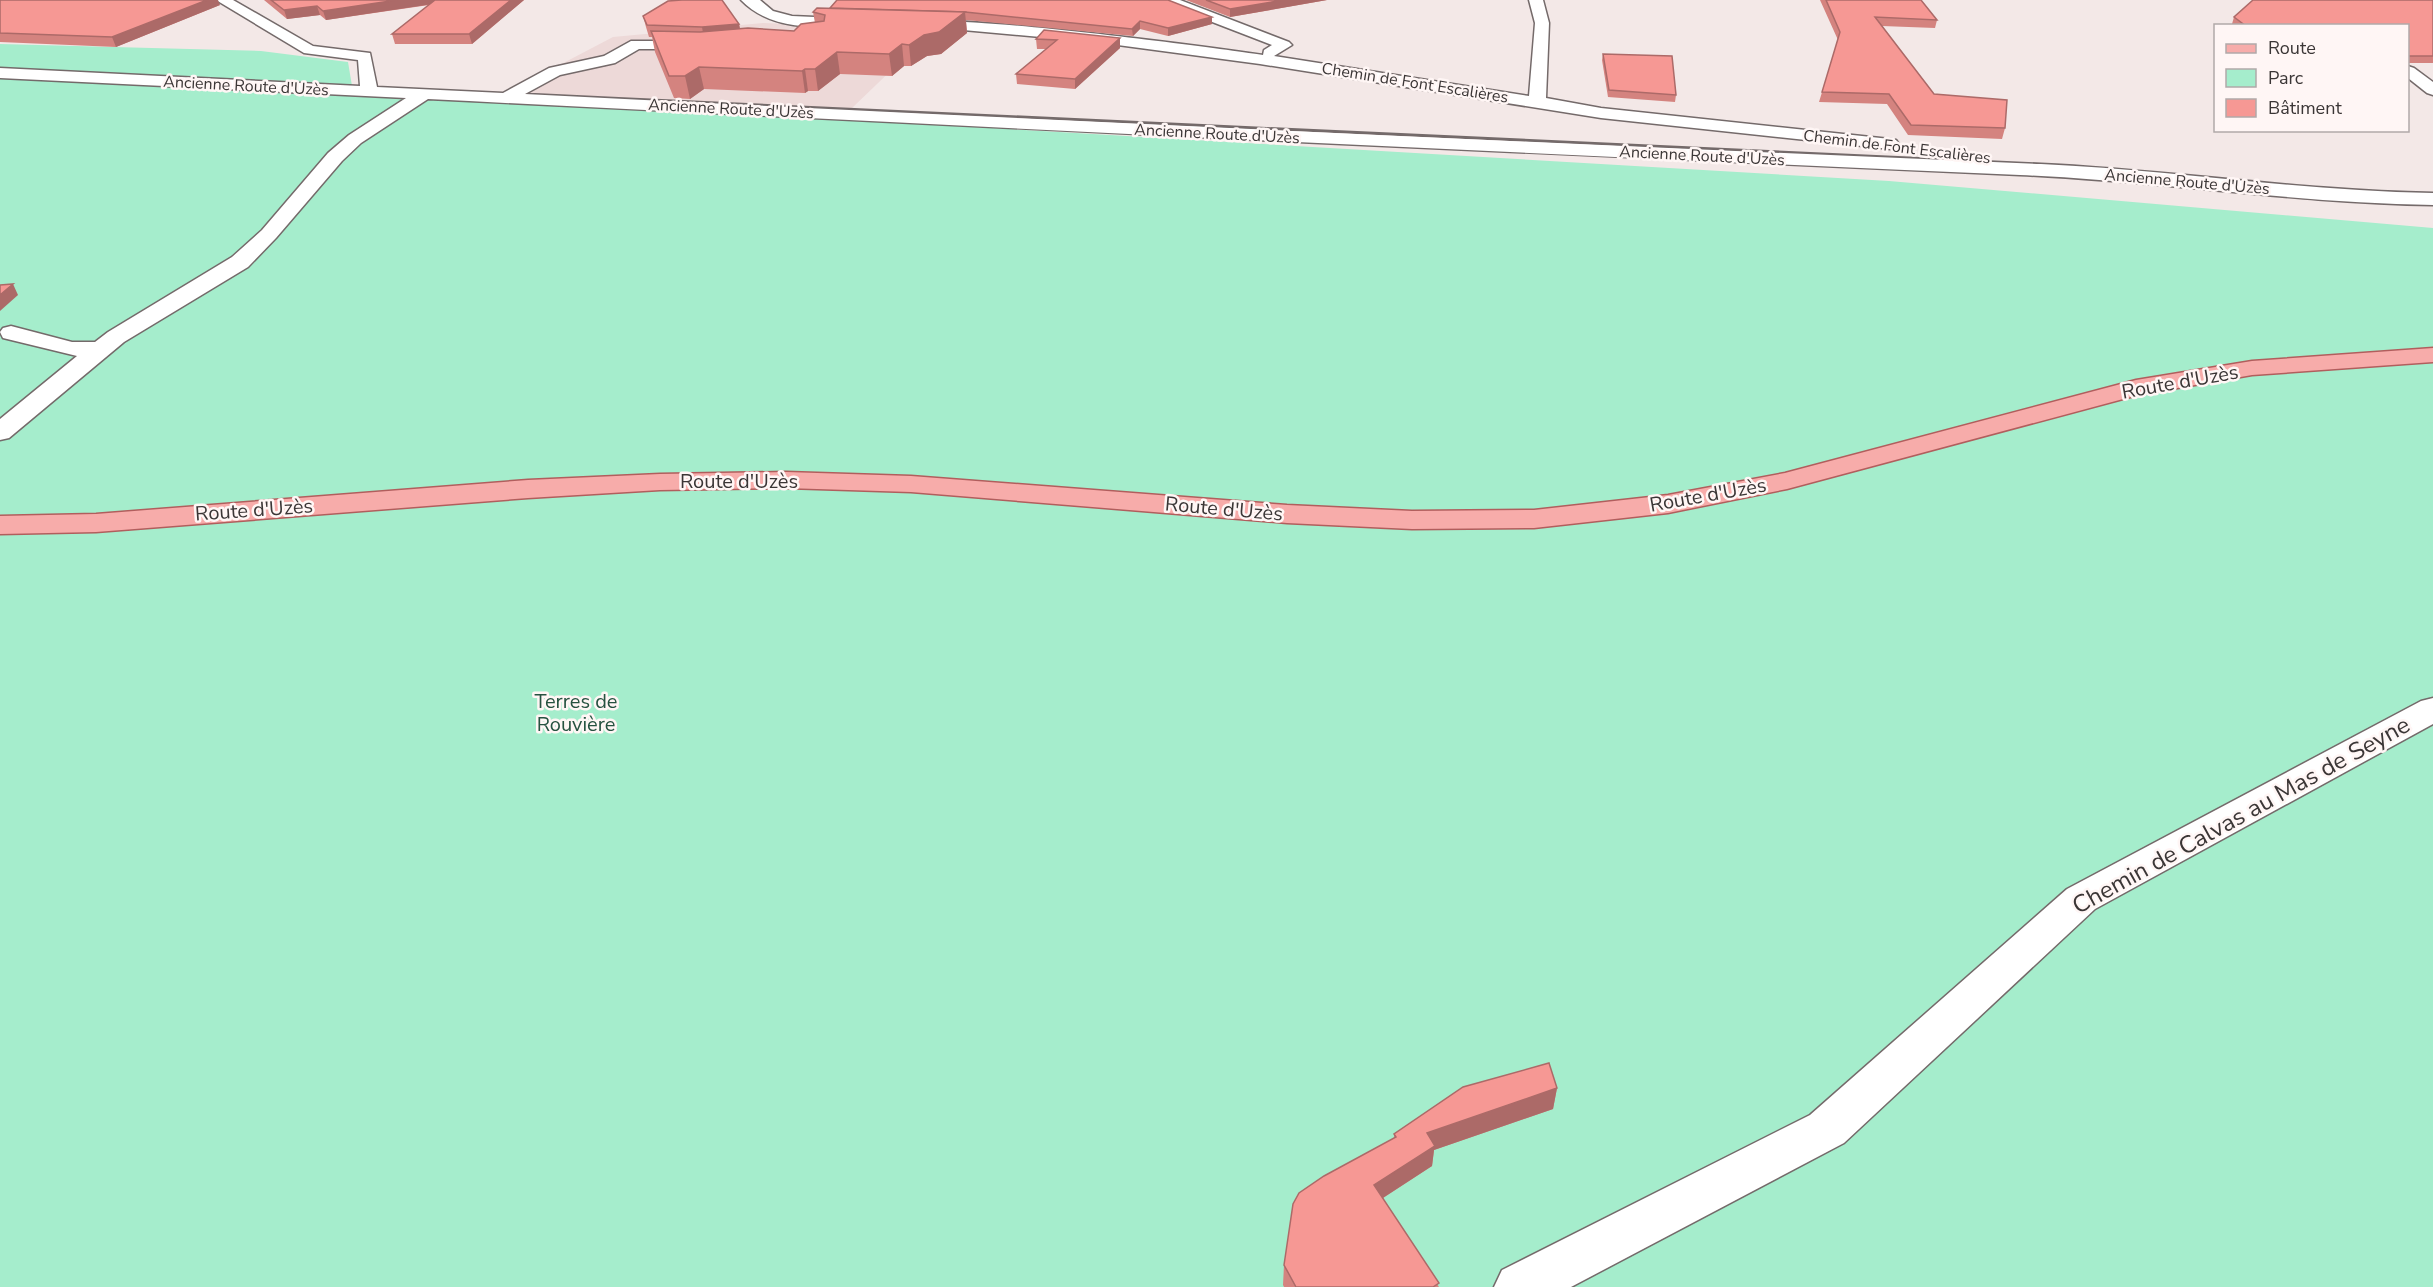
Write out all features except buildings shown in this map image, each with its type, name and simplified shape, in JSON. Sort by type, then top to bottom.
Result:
[{"type":"main road","name":"Route d'Uzès","points":[[0,525],[96,523],[660,482],[786,480],[911,484],[1309,515],[1412,520],[1534,519],[1668,504],[1787,481],[2136,388],[2252,368],[2433,355]]},
{"type":"street","points":[[223,0],[309,50],[364,57],[369,91]]},
{"type":"street","points":[[748,0],[755,2],[769,15],[799,21],[872,29],[814,38]]},
{"type":"street","points":[[1168,0],[1284,45],[1260,59]]},
{"type":"street","points":[[1536,0],[1542,23],[1537,102]]},
{"type":"street","name":"Chemin de Font Escalières","points":[[907,25],[963,26],[1095,38],[1260,59],[1601,113],[1904,146]]},
{"type":"street","points":[[508,97],[555,71],[609,60],[636,44],[715,45]]},
{"type":"street","points":[[2409,72],[2433,90]]},
{"type":"street","name":"Ancienne Route d'Uzès","points":[[0,74],[508,97],[1409,143],[2087,172],[2370,198],[2433,199]]},
{"type":"street","points":[[0,432],[116,337],[240,262],[269,234],[335,157],[364,133],[426,93]]},
{"type":"street","name":"Chemin de Font Escalières","points":[[1927,148],[2087,172]]},
{"type":"street","points":[[11,333],[72,349],[102,349]]},
{"type":"street","name":"Chemin de Calvas au Mas de Seyne","points":[[1520,1287],[1827,1129],[2080,898],[2433,709]]},
{"type":"shaded area","points":[[763,23],[850,26],[927,36],[851,109],[506,93],[613,37]]},
{"type":"green space","points":[[0,44],[261,51],[348,62],[352,86],[0,69]]},
{"type":"green space","name":"Terres de Rouvière","points":[[0,74],[941,125],[1889,181],[2433,228],[2433,1287],[0,1287]]}]
